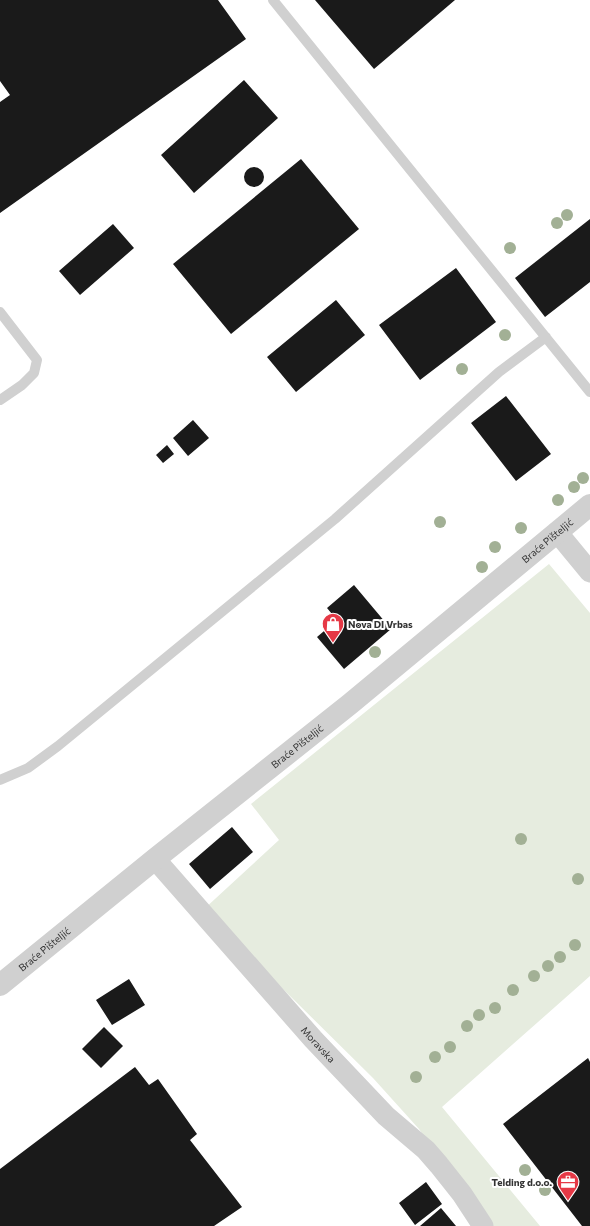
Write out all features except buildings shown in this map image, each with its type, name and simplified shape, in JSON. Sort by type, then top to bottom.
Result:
[{"type":"street","name":"Braće Pišteljić","points":[[0,985],[155,859],[350,704],[590,505]]},
{"type":"street","points":[[557,532],[590,572]]},
{"type":"street","name":"Moravska","points":[[155,859],[313,1039],[386,1116],[426,1150],[462,1194],[483,1226]]},
{"type":"lane","points":[[273,0],[590,392]]},
{"type":"lane","points":[[0,312],[37,360],[34,373],[22,385],[0,400]]},
{"type":"lane","points":[[0,780],[28,768],[64,741],[335,519],[499,372],[546,337]]},
{"type":"shaded area","points":[[549,564],[590,613],[590,976],[442,1107],[540,1226],[487,1226],[419,1129],[373,1078],[203,910],[279,840],[251,804]]},
{"type":"place","name":"Nova DI Vrbas","points":[[333,644]]},
{"type":"place","name":"Telding d.o.o.","points":[[568,1202]]}]
